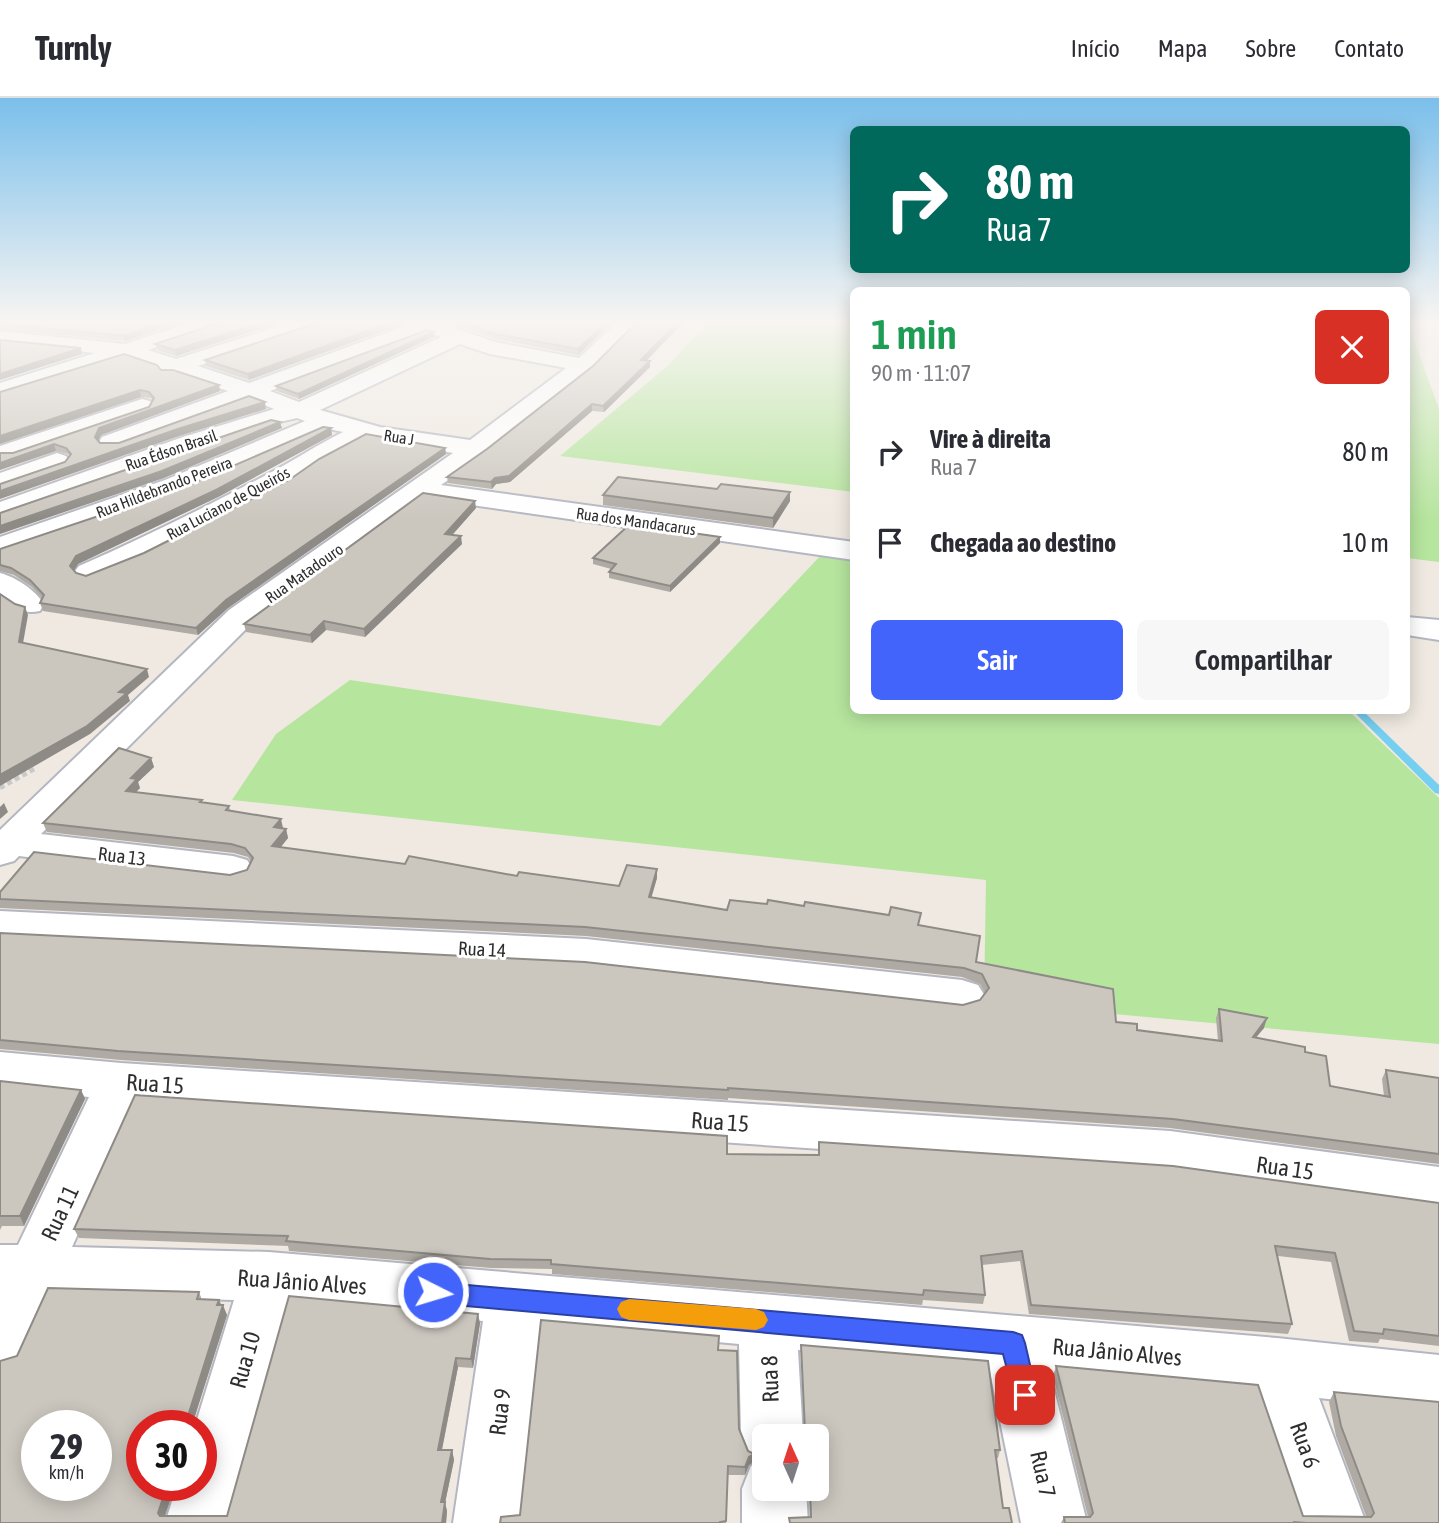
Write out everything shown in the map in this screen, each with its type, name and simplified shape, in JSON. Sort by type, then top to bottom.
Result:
[{"type":"street","points":[[0,454],[197,386]]},
{"type":"street","name":"Rua J","points":[[236,386],[326,421],[365,431],[477,449]]},
{"type":"street","points":[[0,482],[268,386]]},
{"type":"street","name":"Rua Édson Brasil","points":[[0,512],[119,467],[269,417],[301,410],[339,386]]},
{"type":"street","name":"Rua Matadouro","points":[[5,847],[240,617],[477,449],[557,386]]},
{"type":"street","name":"Rua Hildebrando Pereira","points":[[0,547],[174,486],[326,421]]},
{"type":"street","points":[[5,425],[87,451],[119,467],[174,486]]},
{"type":"street","name":"Rua Luciano de Queirós","points":[[89,572],[135,552],[280,478],[310,458],[365,431]]},
{"type":"street","name":"Rua dos Mandacarus","points":[[419,490],[850,550]]},
{"type":"street","points":[[66,523],[135,552]]},
{"type":"street","points":[[0,618],[29,604],[1,583]]},
{"type":"street","points":[[1410,626],[1439,630]]},
{"type":"street","name":"Rua 13","points":[[5,847],[233,869]]},
{"type":"street","name":"Rua 14","points":[[0,925],[586,954],[962,996]]},
{"type":"street","name":"Rua 15","points":[[0,1070],[121,1082],[1170,1152],[1439,1189]]},
{"type":"street","name":"Rua 11","points":[[0,1344],[16,1269],[121,1082]]},
{"type":"street","name":"Rua Jânio Alves","points":[[16,1269],[269,1277],[1277,1366],[1439,1383]]},
{"type":"street","name":"Rua 10","points":[[198,1523],[269,1277]]},
{"type":"street","name":"Rua 9","points":[[486,1523],[514,1300]]},
{"type":"street","name":"Rua 8","points":[[767,1321],[771,1424]]},
{"type":"street","name":"Rua 7","points":[[1013,1343],[1054,1523]]},
{"type":"street","name":"Rua 6","points":[[1277,1366],[1333,1523]]},
{"type":"street","points":[[774,1502],[775,1523]]},
{"type":"green space","points":[[643,386],[850,386],[850,492],[560,456]]},
{"type":"green space","points":[[1410,386],[1431,386],[1439,409],[1439,562],[1410,558]]},
{"type":"green space","points":[[822,554],[850,556],[850,714],[1352,714],[1439,798],[1439,1044],[984,1002],[986,880],[232,800],[276,734],[350,680],[660,726]]},
{"type":"building","points":[[18,386],[215,386],[99,428],[95,437],[100,443],[119,443],[249,396],[265,402],[178,429],[0,491],[0,484],[65,462],[71,454],[66,448],[54,444],[0,463],[0,453],[13,453],[149,407],[154,398],[149,392],[140,390],[0,436],[0,392]]},
{"type":"building","points":[[277,386],[314,386],[298,394]]},
{"type":"building","points":[[567,386],[623,386],[603,406],[592,404],[509,476],[495,478],[491,482],[447,477]]},
{"type":"building","points":[[271,420],[280,422],[162,471],[0,526],[0,513]]},
{"type":"building","points":[[323,427],[331,428],[218,489],[76,556],[70,566],[76,573],[86,576],[144,553],[289,480],[319,459],[366,434],[445,448],[226,600],[196,628],[40,603],[44,595],[30,580],[11,568],[0,565],[0,549],[182,488]]},
{"type":"building","points":[[618,477],[717,489],[721,484],[790,492],[773,518],[603,495]]},
{"type":"building","points":[[423,493],[475,501],[445,534],[461,536],[364,629],[324,621],[310,635],[244,624]]},
{"type":"building","points":[[630,524],[720,537],[670,586],[609,572],[616,564],[593,558]]},
{"type":"building","points":[[0,594],[25,607],[19,642],[147,669],[119,692],[127,693],[87,726],[0,775]]},
{"type":"building","points":[[119,748],[151,758],[131,778],[137,779],[126,791],[202,800],[200,802],[229,806],[226,810],[281,819],[274,827],[286,829],[272,846],[405,864],[409,856],[517,876],[519,872],[619,886],[627,865],[657,869],[649,897],[727,910],[730,900],[767,904],[768,900],[804,906],[805,902],[889,915],[891,907],[921,913],[918,925],[980,936],[976,962],[1113,989],[1116,1022],[1137,1024],[1137,1030],[1222,1041],[1219,1009],[1267,1018],[1253,1037],[1305,1047],[1305,1052],[1326,1056],[1330,1086],[1390,1097],[1386,1070],[1439,1078],[1439,1154],[1173,1119],[728,1088],[118,1051],[0,1040],[0,933],[585,962],[963,1005],[980,1000],[989,988],[982,974],[964,968],[585,927],[0,899],[0,892],[34,852],[230,875],[247,870],[253,858],[245,848],[231,844],[43,823]]},
{"type":"building","points":[[0,1081],[81,1090],[20,1216],[0,1216]]},
{"type":"building","points":[[135,1095],[727,1136],[727,1154],[819,1155],[819,1142],[1173,1166],[1439,1203],[1439,1336],[1384,1329],[1383,1334],[1354,1331],[1335,1253],[1275,1246],[1292,1324],[1031,1305],[1022,1251],[981,1256],[985,1295],[924,1290],[923,1295],[551,1264],[551,1260],[490,1259],[286,1241],[288,1236],[74,1229]]},
{"type":"building","points":[[48,1288],[199,1292],[197,1299],[219,1300],[217,1305],[223,1305],[190,1410],[126,1410],[126,1501],[162,1501],[158,1513],[160,1516],[227,1516],[289,1296],[478,1314],[471,1359],[456,1358],[438,1450],[452,1450],[441,1502],[445,1502],[442,1523],[0,1523],[0,1361],[17,1356]]},
{"type":"building","points":[[541,1320],[719,1336],[718,1350],[737,1351],[739,1429],[752,1455],[745,1467],[728,1466],[726,1521],[500,1523],[501,1517],[520,1515]]},
{"type":"building","points":[[801,1345],[988,1361],[1000,1450],[995,1450],[1003,1508],[1009,1508],[1012,1523],[790,1523],[789,1518],[811,1517],[810,1502],[830,1502],[830,1424],[805,1424]]},
{"type":"building","points":[[1056,1366],[1258,1385],[1303,1516],[1371,1517],[1374,1513],[1341,1426],[1334,1392],[1439,1402],[1439,1523],[1065,1523],[1064,1517],[1090,1517],[1093,1513]]},
{"type":"waterway","points":[[1360,714],[1439,791]]},
{"type":"slow traffic","points":[[629,1309],[756,1320]]},
{"type":"route","points":[[433,1292],[1013,1343],[1025,1395]]}]
